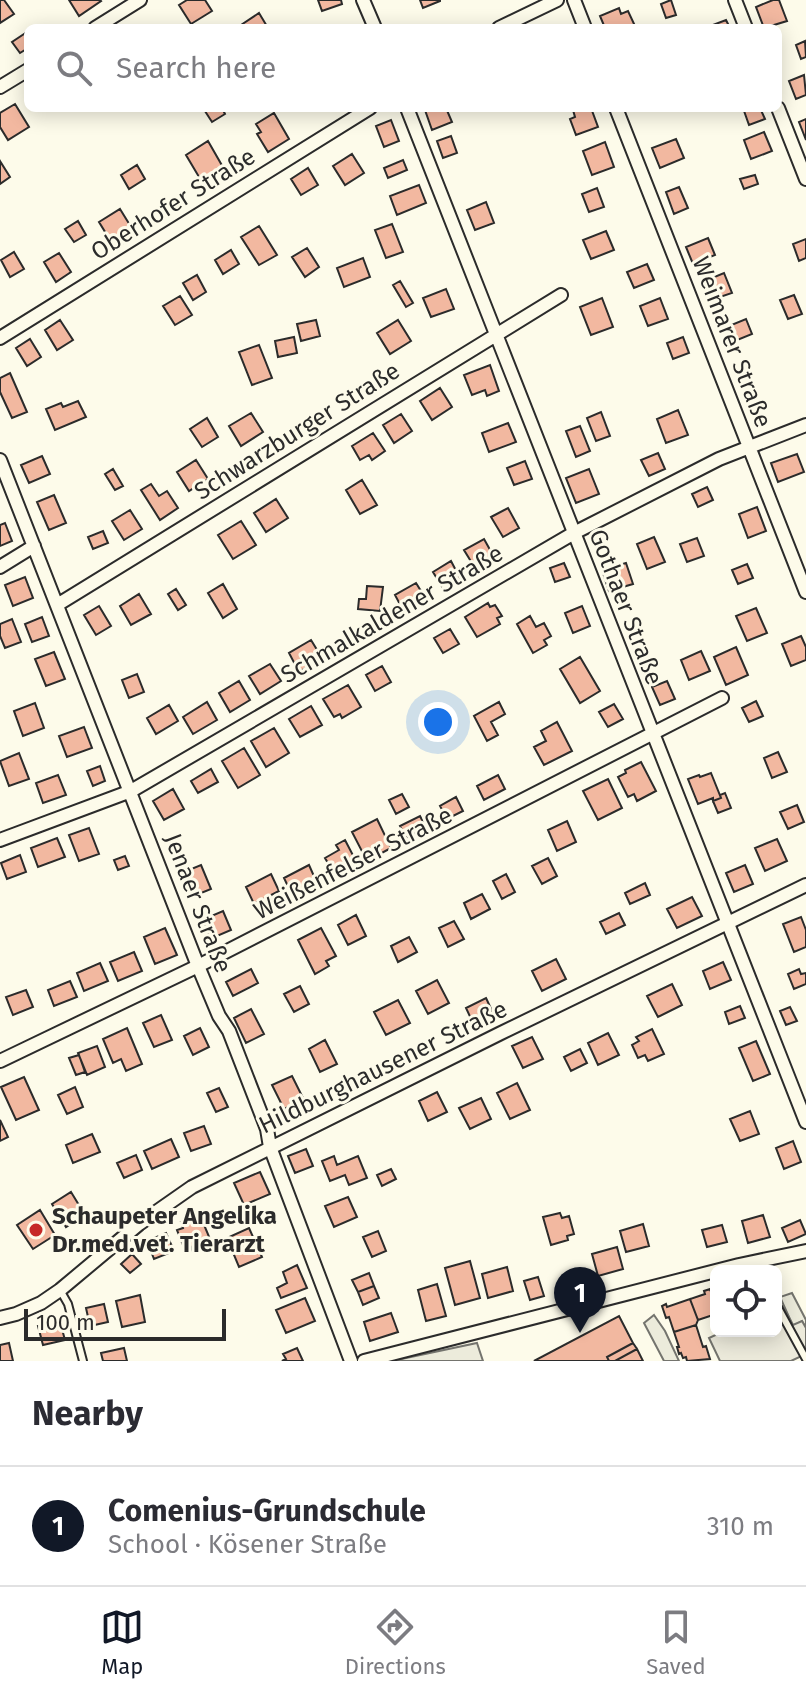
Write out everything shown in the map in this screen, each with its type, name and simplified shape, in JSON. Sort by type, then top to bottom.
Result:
[{"type":"street","points":[[101,24],[140,0]]},
{"type":"street","points":[[363,0],[373,24]]},
{"type":"street","points":[[507,24],[557,0]]},
{"type":"street","points":[[574,0],[583,24]]},
{"type":"street","points":[[735,0],[744,24]]},
{"type":"street","points":[[0,87],[24,72]]},
{"type":"street","name":"Oberhofer Straße","points":[[0,338],[364,112]]},
{"type":"street","name":"Gothaer Straße","points":[[409,112],[806,1122]]},
{"type":"street","name":"Weimarer Straße","points":[[618,112],[806,592]]},
{"type":"street","points":[[780,112],[806,179]]},
{"type":"street","name":"Schwarzburger Straße","points":[[57,605],[561,295]]},
{"type":"street","name":"Schmalkaldener Straße","points":[[0,840],[131,791],[574,533],[719,459],[806,425]]},
{"type":"street","name":"Jenaer Straße","points":[[0,460],[198,966],[219,1016],[229,1031],[351,1361]]},
{"type":"street","points":[[0,567],[34,546]]},
{"type":"street","name":"Weißenfelser Straße","points":[[0,1061],[198,966],[722,698]]},
{"type":"street","name":"Hildburghausener Straße","points":[[0,1318],[41,1303],[139,1224],[192,1187],[806,885]]},
{"type":"street","points":[[766,1265],[806,1251]]},
{"type":"street","points":[[364,1361],[710,1278]]},
{"type":"lane","points":[[60,1290],[68,1304],[83,1361]]},
{"type":"lane","points":[[782,1315],[806,1359]]},
{"type":"shaded area","points":[[792,1293],[806,1320],[806,1328],[802,1321],[793,1326],[782,1296]]},
{"type":"shaded area","points":[[782,1306],[793,1325],[802,1321],[806,1328],[806,1354],[791,1361],[720,1361],[709,1338],[782,1337]]},
{"type":"shaded area","points":[[654,1315],[679,1361],[664,1361],[644,1323]]},
{"type":"shaded area","points":[[477,1343],[483,1361],[392,1361]]},
{"type":"building","points":[[0,0],[4,0],[14,14],[0,23]]},
{"type":"building","points":[[69,0],[100,0],[101,1],[79,16]]},
{"type":"building","points":[[187,0],[205,0],[212,11],[191,24],[179,5]]},
{"type":"building","points":[[318,0],[341,0],[342,4],[322,11]]},
{"type":"building","points":[[420,0],[440,0],[440,1],[423,8]]},
{"type":"building","points":[[671,0],[676,15],[666,18],[661,4]]},
{"type":"building","points":[[779,0],[787,21],[762,24],[756,7]]},
{"type":"building","points":[[619,8],[621,14],[628,11],[634,24],[603,24],[600,16]]},
{"type":"building","points":[[259,13],[266,24],[242,24]]},
{"type":"building","points":[[24,34],[24,50],[20,53],[12,42]]},
{"type":"building","points":[[805,41],[806,57],[801,59],[796,45]]},
{"type":"building","points":[[804,75],[806,95],[796,99],[789,81]]},
{"type":"building","points":[[15,104],[29,127],[8,140],[0,127],[0,113]]},
{"type":"building","points":[[206,112],[224,112],[225,114],[212,122]]},
{"type":"building","points":[[426,112],[448,112],[452,122],[432,130]]},
{"type":"building","points":[[574,112],[592,112],[598,127],[576,135],[570,119],[575,117]]},
{"type":"building","points":[[744,112],[762,112],[765,119],[749,125]]},
{"type":"building","points":[[274,113],[289,139],[268,152],[257,134],[261,132],[256,124]]},
{"type":"building","points":[[806,119],[806,140],[799,122]]},
{"type":"building","points":[[391,120],[399,141],[384,147],[376,126]]},
{"type":"building","points":[[764,132],[772,151],[751,159],[744,140]]},
{"type":"building","points":[[451,136],[457,153],[443,158],[437,141]]},
{"type":"building","points":[[676,139],[684,158],[660,168],[652,148]]},
{"type":"building","points":[[208,141],[224,169],[202,182],[186,155]]},
{"type":"building","points":[[605,142],[614,167],[592,175],[583,151]]},
{"type":"building","points":[[352,154],[364,173],[345,185],[333,166]]},
{"type":"building","points":[[403,160],[407,170],[388,178],[384,168]]},
{"type":"building","points":[[0,161],[10,177],[0,184]]},
{"type":"building","points":[[137,165],[145,179],[129,189],[121,175]]},
{"type":"building","points":[[308,168],[318,185],[301,195],[291,179]]},
{"type":"building","points":[[755,175],[758,184],[744,189],[740,179]]},
{"type":"building","points":[[419,185],[426,203],[397,215],[390,196]]},
{"type":"building","points":[[679,187],[688,208],[674,214],[666,192]]},
{"type":"building","points":[[597,188],[604,207],[589,212],[582,194]]},
{"type":"building","points":[[486,202],[494,223],[475,230],[467,210]]},
{"type":"building","points":[[120,209],[136,235],[115,248],[99,222]]},
{"type":"building","points":[[78,221],[86,235],[74,242],[65,229]]},
{"type":"building","points":[[392,224],[403,252],[386,258],[375,230]]},
{"type":"building","points":[[259,226],[277,255],[259,265],[241,237]]},
{"type":"building","points":[[606,231],[614,250],[591,259],[583,240]]},
{"type":"building","points":[[708,238],[715,255],[693,264],[686,247]]},
{"type":"building","points":[[806,239],[806,258],[799,261],[793,244]]},
{"type":"building","points":[[307,248],[319,267],[305,277],[292,257]]},
{"type":"building","points":[[231,250],[239,264],[223,274],[215,260]]},
{"type":"building","points":[[14,252],[24,269],[10,277],[1,260]]},
{"type":"building","points":[[59,253],[71,272],[56,282],[44,262]]},
{"type":"building","points":[[363,258],[370,277],[344,287],[337,268]]},
{"type":"building","points":[[647,264],[654,280],[634,288],[627,272]]},
{"type":"building","points":[[724,273],[732,293],[714,299],[707,280]]},
{"type":"building","points":[[197,275],[206,292],[193,300],[183,283]]},
{"type":"building","points":[[400,281],[413,303],[406,307],[393,285]]},
{"type":"building","points":[[446,289],[454,309],[431,317],[423,298]]},
{"type":"building","points":[[794,295],[802,314],[788,319],[780,300]]},
{"type":"building","points":[[180,296],[192,315],[175,325],[163,306]]},
{"type":"building","points":[[602,298],[613,327],[591,335],[580,307]]},
{"type":"building","points":[[660,298],[668,319],[648,326],[640,306]]},
{"type":"building","points":[[746,319],[752,334],[730,343],[724,328]]},
{"type":"building","points":[[60,320],[73,340],[57,350],[45,330]]},
{"type":"building","points":[[316,320],[320,336],[301,341],[297,324]]},
{"type":"building","points":[[398,320],[411,341],[390,354],[377,333]]},
{"type":"building","points":[[294,337],[297,353],[278,357],[275,341]]},
{"type":"building","points":[[683,337],[689,353],[673,359],[667,343]]},
{"type":"building","points":[[30,339],[41,357],[27,366],[16,348]]},
{"type":"building","points":[[259,345],[272,378],[252,385],[239,352]]},
{"type":"building","points":[[490,365],[499,391],[487,396],[485,390],[472,395],[464,375]]},
{"type":"building","points":[[10,373],[27,412],[12,418],[0,392],[0,378]]},
{"type":"building","points":[[440,388],[452,407],[432,420],[420,401]]},
{"type":"building","points":[[78,401],[86,417],[55,430],[46,409]]},
{"type":"building","points":[[678,410],[688,435],[666,443],[657,419]]},
{"type":"building","points":[[601,412],[610,436],[596,441],[587,418]]},
{"type":"building","points":[[251,413],[263,432],[241,446],[229,426]]},
{"type":"building","points":[[401,414],[412,431],[394,443],[383,425]]},
{"type":"building","points":[[207,418],[218,437],[202,447],[190,429]]},
{"type":"building","points":[[508,423],[516,442],[489,452],[482,433]]},
{"type":"building","points":[[580,426],[590,451],[576,457],[566,431]]},
{"type":"building","points":[[373,433],[385,451],[372,460],[369,455],[360,460],[352,446]]},
{"type":"building","points":[[658,453],[665,469],[649,476],[641,460]]},
{"type":"building","points":[[797,454],[804,472],[778,482],[771,463]]},
{"type":"building","points":[[42,456],[50,474],[29,483],[21,465]]},
{"type":"building","points":[[196,460],[208,479],[189,491],[177,472]]},
{"type":"building","points":[[525,461],[532,479],[514,485],[507,468]]},
{"type":"building","points":[[113,469],[123,486],[115,490],[105,474]]},
{"type":"building","points":[[589,469],[599,494],[576,503],[566,478]]},
{"type":"building","points":[[362,480],[377,505],[360,514],[346,490]]},
{"type":"building","points":[[151,484],[159,496],[167,491],[178,508],[160,520],[141,490]]},
{"type":"building","points":[[707,487],[713,500],[698,507],[692,494]]},
{"type":"building","points":[[54,495],[66,523],[49,530],[37,502]]},
{"type":"building","points":[[276,499],[288,518],[266,532],[254,513]]},
{"type":"building","points":[[757,507],[766,531],[748,538],[739,514]]},
{"type":"building","points":[[508,508],[519,528],[503,537],[491,517]]},
{"type":"building","points":[[130,510],[142,529],[124,540],[112,521]]},
{"type":"building","points":[[241,521],[256,545],[233,559],[218,535]]},
{"type":"building","points":[[5,523],[12,541],[0,546],[0,525]]},
{"type":"building","points":[[103,531],[108,543],[93,549],[88,537]]},
{"type":"building","points":[[654,537],[665,562],[647,569],[637,544]]},
{"type":"building","points":[[697,538],[704,556],[687,562],[680,544]]},
{"type":"building","points":[[484,539],[494,557],[475,568],[464,550]]},
{"type":"building","points":[[451,561],[461,580],[444,590],[433,572]]},
{"type":"building","points":[[564,563],[570,577],[555,582],[550,568]]},
{"type":"building","points":[[626,563],[633,584],[609,591],[602,570]]},
{"type":"building","points":[[747,564],[753,578],[738,584],[732,570]]},
{"type":"building","points":[[25,577],[33,598],[13,606],[5,585]]},
{"type":"building","points":[[416,583],[426,599],[404,612],[395,595]]},
{"type":"building","points":[[223,584],[237,609],[223,618],[208,593]]},
{"type":"building","points":[[367,586],[383,587],[380,611],[358,609],[359,599],[366,599]]},
{"type":"building","points":[[176,589],[186,605],[178,610],[168,594]]},
{"type":"building","points":[[139,594],[151,614],[131,625],[120,606]]},
{"type":"building","points":[[488,603],[490,607],[495,605],[502,616],[497,618],[500,624],[477,637],[465,617]]},
{"type":"building","points":[[99,606],[111,626],[96,635],[84,615]]},
{"type":"building","points":[[582,606],[590,626],[573,633],[565,613]]},
{"type":"building","points":[[756,608],[767,633],[747,641],[736,616]]},
{"type":"building","points":[[530,616],[536,627],[544,623],[551,636],[544,640],[547,645],[533,653],[517,624]]},
{"type":"building","points":[[42,617],[49,636],[32,642],[25,624]]},
{"type":"building","points":[[12,619],[21,642],[5,648],[0,636],[0,624]]},
{"type":"building","points":[[450,629],[459,644],[443,653],[434,638]]},
{"type":"building","points":[[801,636],[806,647],[806,660],[791,666],[782,644]]},
{"type":"building","points":[[311,640],[322,658],[299,672],[289,653]]},
{"type":"building","points":[[736,647],[748,675],[726,685],[714,657]]},
{"type":"building","points":[[701,651],[710,671],[689,680],[681,660]]},
{"type":"building","points":[[54,652],[65,679],[46,686],[35,659]]},
{"type":"building","points":[[580,657],[600,691],[580,703],[560,669]]},
{"type":"building","points":[[270,664],[281,681],[260,694],[249,676]]},
{"type":"building","points":[[382,666],[391,682],[375,691],[366,675]]},
{"type":"building","points":[[137,674],[144,692],[129,698],[122,680]]},
{"type":"building","points":[[239,681],[250,700],[230,712],[219,693]]},
{"type":"building","points":[[667,681],[675,699],[660,705],[652,687]]},
{"type":"building","points":[[348,685],[361,707],[342,718],[340,714],[334,717],[323,699]]},
{"type":"building","points":[[756,701],[763,716],[749,722],[742,708]]},
{"type":"building","points":[[207,702],[217,720],[193,734],[183,717]]},
{"type":"building","points":[[499,702],[505,714],[491,722],[498,735],[487,741],[474,716]]},
{"type":"building","points":[[35,703],[44,728],[23,736],[14,711]]},
{"type":"building","points":[[614,704],[623,719],[608,727],[599,712]]},
{"type":"building","points":[[169,705],[178,721],[156,734],[147,718]]},
{"type":"building","points":[[311,706],[322,725],[300,737],[289,719]]},
{"type":"building","points":[[557,722],[572,751],[544,765],[534,747],[546,741],[541,731]]},
{"type":"building","points":[[84,727],[92,748],[67,757],[59,736]]},
{"type":"building","points":[[274,728],[289,753],[266,767],[251,741]]},
{"type":"building","points":[[244,748],[260,775],[238,788],[222,761]]},
{"type":"building","points":[[778,752],[787,772],[772,778],[764,758]]},
{"type":"building","points":[[19,753],[29,779],[9,786],[0,761]]},
{"type":"building","points":[[641,762],[656,791],[637,801],[634,794],[628,797],[618,777]]},
{"type":"building","points":[[100,766],[105,781],[93,786],[87,771]]},
{"type":"building","points":[[211,769],[218,782],[198,793],[191,781]]},
{"type":"building","points":[[711,773],[721,798],[698,804],[688,779]]},
{"type":"building","points":[[58,775],[66,795],[43,803],[36,783]]},
{"type":"building","points":[[498,775],[505,789],[484,800],[477,786]]},
{"type":"building","points":[[608,779],[622,808],[598,820],[583,791]]},
{"type":"building","points":[[173,789],[184,809],[164,820],[153,801]]},
{"type":"building","points":[[725,793],[731,808],[718,813],[713,801]]},
{"type":"building","points":[[402,794],[409,807],[396,814],[389,800]]},
{"type":"building","points":[[456,797],[463,811],[447,819],[440,806]]},
{"type":"building","points":[[797,805],[804,822],[788,829],[780,812]]},
{"type":"building","points":[[420,816],[426,828],[406,838],[400,826]]},
{"type":"building","points":[[377,819],[391,848],[367,861],[352,832]]},
{"type":"building","points":[[567,821],[576,842],[557,851],[548,830]]},
{"type":"building","points":[[89,828],[99,854],[79,861],[69,835]]},
{"type":"building","points":[[57,838],[65,857],[38,867],[31,848]]},
{"type":"building","points":[[777,839],[787,861],[765,871],[755,848]]},
{"type":"building","points":[[345,840],[357,863],[335,875],[325,858],[339,850],[336,845]]},
{"type":"building","points":[[20,855],[26,872],[7,879],[1,863]]},
{"type":"building","points":[[125,856],[129,866],[118,870],[114,860]]},
{"type":"building","points":[[548,858],[557,876],[542,884],[532,866]]},
{"type":"building","points":[[201,865],[211,889],[189,898],[179,874]]},
{"type":"building","points":[[309,865],[317,883],[292,895],[284,878]]},
{"type":"building","points":[[745,865],[753,884],[734,892],[726,873]]},
{"type":"building","points":[[271,874],[279,891],[254,904],[246,887]]},
{"type":"building","points":[[506,874],[515,892],[502,899],[493,881]]},
{"type":"building","points":[[645,883],[650,895],[630,904],[625,893]]},
{"type":"building","points":[[482,894],[490,909],[471,919],[464,903]]},
{"type":"building","points":[[692,897],[702,916],[677,928],[667,909]]},
{"type":"building","points":[[223,911],[231,930],[210,939],[202,920]]},
{"type":"building","points":[[619,913],[625,925],[606,934],[600,922]]},
{"type":"building","points":[[356,915],[366,936],[348,945],[338,925]]},
{"type":"building","points":[[801,917],[806,930],[806,947],[794,952],[783,924]]},
{"type":"building","points":[[454,921],[464,939],[448,947],[439,928]]},
{"type":"building","points":[[165,928],[177,955],[155,964],[144,937]]},
{"type":"building","points":[[321,928],[336,956],[326,961],[329,966],[315,974],[298,940]]},
{"type":"building","points":[[409,937],[417,952],[398,962],[391,946]]},
{"type":"building","points":[[134,952],[142,971],[118,981],[110,962]]},
{"type":"building","points":[[556,959],[566,979],[542,991],[532,971]]},
{"type":"building","points":[[723,962],[731,980],[710,989],[703,971]]},
{"type":"building","points":[[100,963],[108,981],[84,991],[77,973]]},
{"type":"building","points":[[251,969],[258,983],[233,996],[226,982]]},
{"type":"building","points":[[799,969],[801,974],[806,973],[806,984],[794,989],[788,974]]},
{"type":"building","points":[[437,980],[449,1003],[428,1014],[416,991]]},
{"type":"building","points":[[70,981],[77,997],[54,1006],[48,990]]},
{"type":"building","points":[[672,984],[682,1005],[658,1017],[647,996]]},
{"type":"building","points":[[300,986],[309,1004],[294,1012],[284,994]]},
{"type":"building","points":[[26,990],[33,1007],[13,1015],[6,997]]},
{"type":"building","points":[[486,998],[494,1015],[474,1025],[466,1008]]},
{"type":"building","points":[[398,1000],[410,1023],[386,1035],[374,1012]]},
{"type":"building","points":[[740,1006],[745,1018],[729,1024],[725,1012]]},
{"type":"building","points":[[790,1007],[797,1021],[786,1025],[780,1011]]},
{"type":"building","points":[[251,1009],[264,1034],[246,1043],[234,1018]]},
{"type":"building","points":[[161,1015],[172,1040],[154,1047],[143,1023]]},
{"type":"building","points":[[127,1028],[142,1064],[126,1071],[121,1059],[113,1063],[103,1039]]},
{"type":"building","points":[[200,1028],[209,1047],[193,1055],[184,1036]]},
{"type":"building","points":[[652,1029],[664,1054],[648,1061],[645,1055],[638,1058],[632,1045],[639,1041],[636,1037]]},
{"type":"building","points":[[608,1033],[619,1055],[598,1065],[588,1043]]},
{"type":"building","points":[[532,1037],[543,1059],[523,1068],[512,1046]]},
{"type":"building","points":[[325,1040],[337,1064],[320,1072],[309,1049]]},
{"type":"building","points":[[756,1041],[770,1074],[753,1081],[739,1048]]},
{"type":"building","points":[[97,1046],[105,1067],[87,1075],[78,1053]]},
{"type":"building","points":[[580,1049],[587,1063],[571,1071],[564,1057]]},
{"type":"building","points":[[79,1055],[85,1072],[76,1075],[69,1058]]},
{"type":"building","points":[[292,1076],[304,1100],[284,1109],[272,1085]]},
{"type":"building","points":[[24,1077],[39,1110],[16,1120],[1,1087]]},
{"type":"building","points":[[517,1083],[530,1110],[510,1119],[497,1093]]},
{"type":"building","points":[[75,1087],[83,1107],[67,1114],[58,1095]]},
{"type":"building","points":[[219,1088],[228,1107],[216,1112],[207,1093]]},
{"type":"building","points":[[437,1092],[447,1112],[428,1121],[419,1101]]},
{"type":"building","points":[[481,1098],[491,1119],[470,1129],[459,1108]]},
{"type":"building","points":[[750,1111],[759,1134],[740,1141],[730,1119]]},
{"type":"building","points":[[0,1120],[8,1137],[0,1141]]},
{"type":"building","points":[[204,1126],[211,1144],[191,1151],[184,1133]]},
{"type":"building","points":[[92,1134],[100,1152],[73,1163],[66,1145]]},
{"type":"building","points":[[171,1139],[179,1157],[152,1169],[144,1151]]},
{"type":"building","points":[[793,1141],[801,1162],[784,1169],[776,1148]]},
{"type":"building","points":[[306,1149],[313,1166],[295,1173],[288,1156]]},
{"type":"building","points":[[136,1155],[142,1170],[124,1178],[117,1163]]},
{"type":"building","points":[[334,1156],[337,1165],[358,1156],[367,1178],[349,1185],[345,1175],[330,1181],[322,1161]]},
{"type":"building","points":[[391,1169],[396,1179],[382,1186],[377,1175]]},
{"type":"building","points":[[260,1172],[270,1194],[244,1205],[234,1183]]},
{"type":"building","points":[[71,1192],[85,1215],[66,1227],[52,1204]]},
{"type":"building","points":[[348,1197],[357,1217],[334,1227],[325,1206]]},
{"type":"building","name":"Schaupeter Angelika Dr.med.vet. Tierarzt","points":[[40,1210],[55,1235],[33,1249],[17,1225]]},
{"type":"building","points":[[560,1213],[562,1218],[569,1216],[574,1234],[567,1236],[568,1240],[551,1245],[543,1217]]},
{"type":"building","points":[[763,1215],[770,1237],[748,1243],[742,1221]]},
{"type":"building","points":[[196,1216],[198,1221],[202,1220],[210,1239],[206,1240],[209,1245],[193,1252],[191,1247],[185,1250],[177,1230],[183,1228],[181,1222]]},
{"type":"building","points":[[800,1220],[806,1234],[788,1242],[782,1228]]},
{"type":"building","points":[[643,1224],[649,1246],[626,1252],[620,1231]]},
{"type":"building","points":[[722,1225],[727,1242],[707,1247],[702,1230]]},
{"type":"building","points":[[249,1228],[262,1257],[239,1267],[227,1238]]},
{"type":"building","points":[[378,1231],[386,1251],[372,1257],[363,1237]]},
{"type":"building","points":[[166,1233],[174,1251],[154,1259],[147,1241]]},
{"type":"building","points":[[617,1247],[623,1269],[598,1276],[592,1254]]},
{"type":"building","points":[[132,1254],[141,1264],[130,1273],[121,1264]]},
{"type":"building","points":[[470,1261],[480,1298],[455,1305],[445,1268]]},
{"type":"building","points":[[297,1265],[307,1288],[281,1298],[277,1288],[287,1283],[283,1272]]},
{"type":"building","points":[[507,1267],[513,1291],[488,1298],[482,1274]]},
{"type":"building","points":[[369,1273],[374,1286],[358,1292],[352,1280]]},
{"type":"building","points":[[538,1277],[544,1296],[530,1300],[524,1281]]},
{"type":"building","points":[[437,1284],[446,1316],[426,1321],[418,1290]]},
{"type":"building","points":[[374,1286],[379,1298],[363,1305],[358,1292]]},
{"type":"building","points":[[710,1289],[710,1316],[698,1320],[690,1299],[705,1294],[704,1291]]},
{"type":"building","points":[[140,1295],[145,1322],[122,1327],[116,1301]]},
{"type":"building","points":[[305,1298],[315,1321],[286,1333],[276,1310]]},
{"type":"building","points":[[690,1299],[698,1320],[696,1325],[674,1332],[662,1306]]},
{"type":"building","points":[[104,1304],[108,1322],[90,1326],[86,1308]]},
{"type":"building","points":[[391,1313],[398,1332],[370,1341],[364,1322]]},
{"type":"building","points":[[619,1316],[633,1343],[607,1357],[609,1361],[534,1361]]},
{"type":"building","points":[[60,1322],[65,1340],[43,1345],[38,1326]]},
{"type":"building","points":[[696,1325],[710,1359],[687,1361],[679,1354],[674,1332]]},
{"type":"building","points":[[9,1343],[13,1361],[0,1361],[0,1345]]},
{"type":"building","points":[[633,1343],[637,1349],[609,1361],[607,1357]]},
{"type":"building","points":[[124,1348],[127,1361],[103,1361],[101,1353]]},
{"type":"building","points":[[297,1348],[303,1361],[282,1361],[286,1359],[283,1354]]},
{"type":"building","points":[[637,1349],[643,1361],[615,1361]]},
{"type":"place","name":"Schaupeter Angelika Dr.med.vet. Tierarzt","points":[[36,1230]]},
{"type":"place","name":"Comenius-Grundschule","points":[[580,1333]]}]
